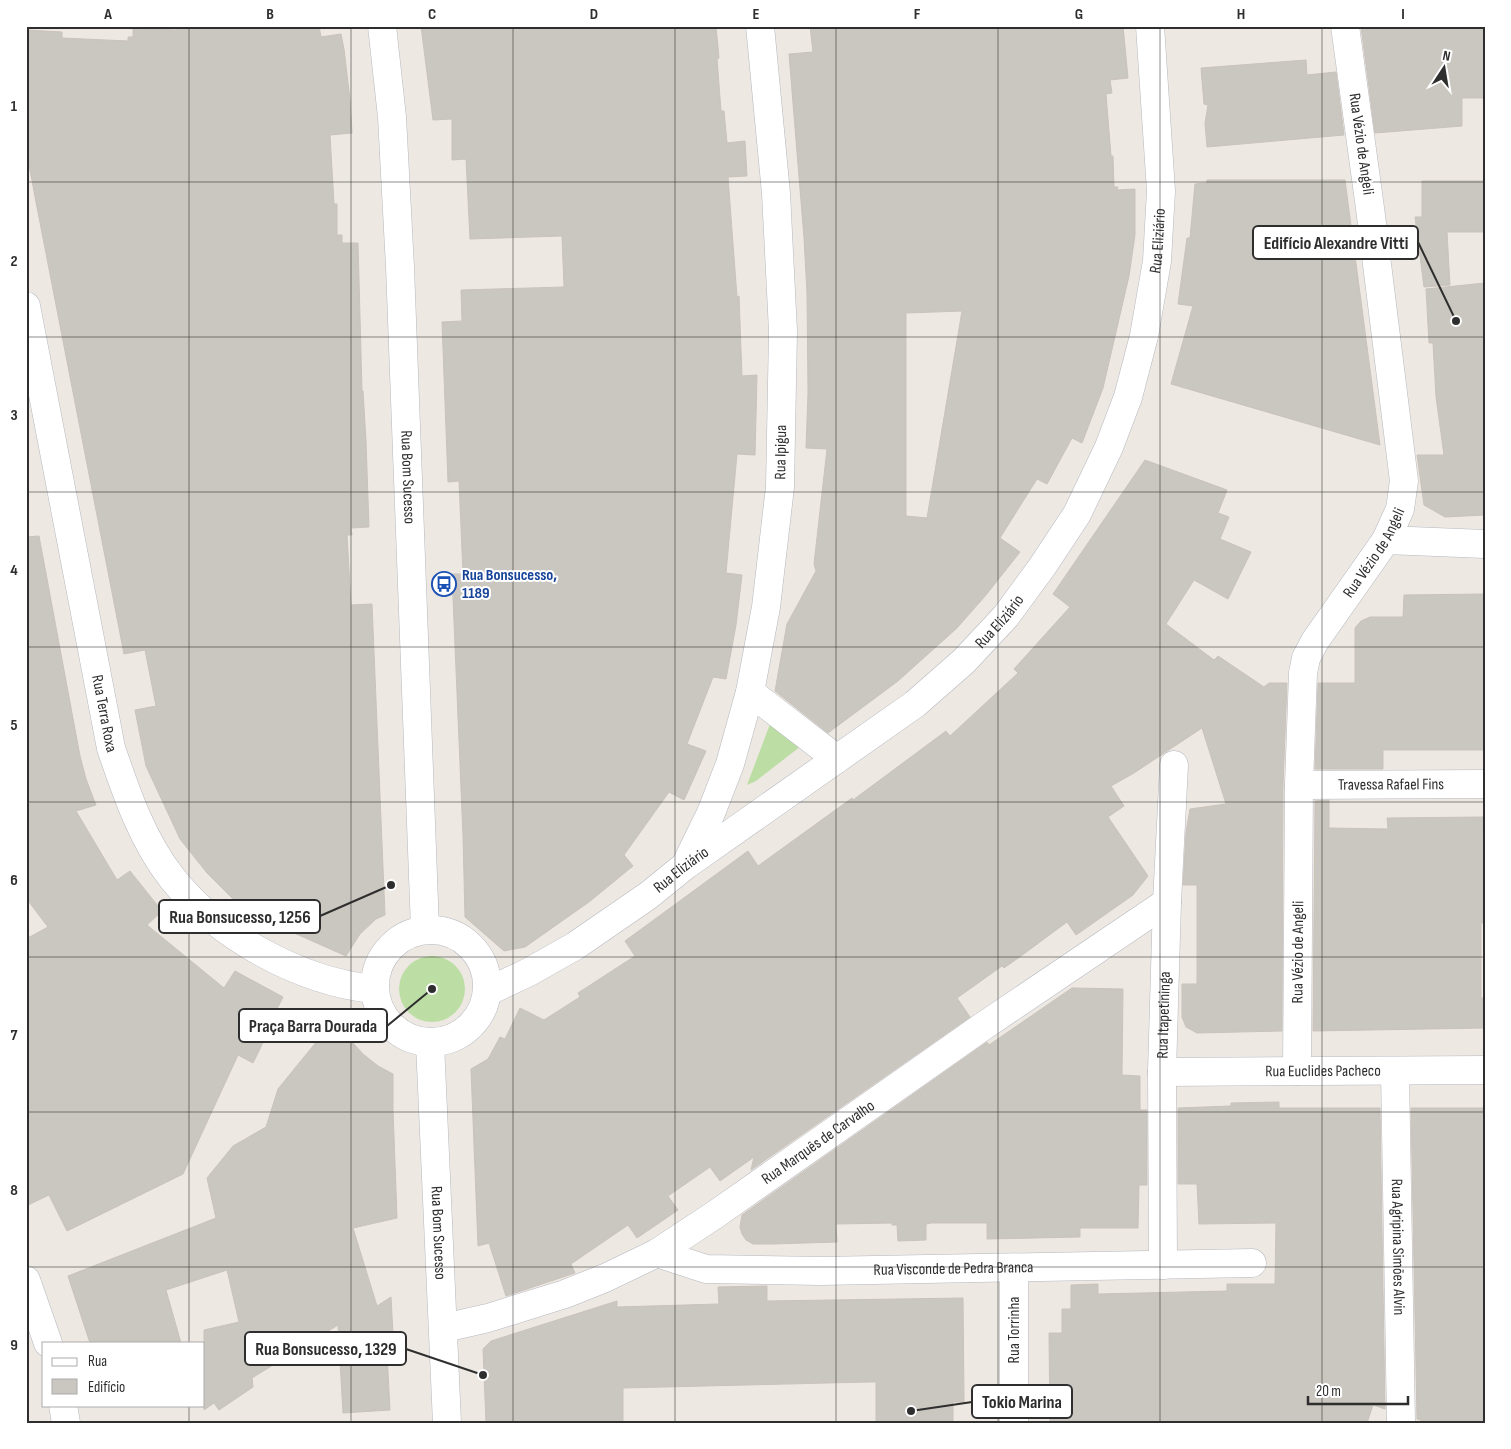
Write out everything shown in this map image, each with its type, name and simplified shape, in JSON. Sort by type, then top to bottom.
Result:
[{"type":"street","name":"Rua Bom Sucesso","points":[[382,26],[392,117],[400,268],[425,929]]},
{"type":"street","name":"Rua Ipigua","points":[[686,865],[711,813],[730,764],[750,692],[766,607],[780,487],[783,340],[776,193],[760,26]]},
{"type":"street","name":"Rua Eliziário","points":[[487,992],[529,972],[575,946],[649,895],[686,865],[915,704],[964,661],[1006,616],[1042,567],[1077,514],[1109,447],[1128,397],[1144,336],[1157,261],[1161,191],[1150,26]]},
{"type":"street","name":"Rua Vézio de Angeli","points":[[1298,1071],[1299,785],[1302,691],[1306,658],[1315,641],[1386,540],[1400,509],[1404,481],[1345,26]]},
{"type":"street","name":"Rua Terra Roxa","points":[[26,306],[110,748],[130,804],[152,847],[172,877],[203,911],[249,945],[299,970],[349,986],[374,989]]},
{"type":"street","points":[[1386,540],[1485,544]]},
{"type":"street","points":[[750,692],[837,759]]},
{"type":"street","name":"Rua Itapetininga","points":[[1163,1265],[1162,1072],[1167,902],[1174,765]]},
{"type":"street","name":"Travessa Rafael Fins","points":[[1299,785],[1485,784]]},
{"type":"street","name":"Rua Marquês de Carvalho","points":[[444,1328],[488,1318],[565,1294],[605,1278],[656,1253],[716,1214],[982,1027],[1167,902]]},
{"type":"street","points":[[425,929],[449,932],[469,944],[482,961],[488,983],[484,1005],[473,1023],[455,1036],[430,1043],[412,1039],[393,1028],[379,1010],[374,989],[377,967],[388,948],[406,935],[425,929]]},
{"type":"street","name":"Rua Bom Sucesso","points":[[430,1043],[447,1423]]},
{"type":"street","name":"Rua Euclides Pacheco","points":[[1162,1072],[1485,1070]]},
{"type":"street","name":"Rua Agripina Simões Alvin","points":[[1395,1071],[1401,1423]]},
{"type":"street","name":"Rua Visconde de Pedra Branca","points":[[656,1253],[706,1269],[1014,1268],[1252,1263]]},
{"type":"street","name":"Rua Torrinha","points":[[1014,1268],[1014,1423]]},
{"type":"street","points":[[26,1280],[48,1342]]},
{"type":"street","points":[[63,1406],[66,1423]]},
{"type":"green space","points":[[770,724],[801,746],[756,781],[747,785]]},
{"type":"green space","points":[[438,956],[456,965],[463,976],[465,989],[463,1002],[456,1013],[445,1020],[426,1022],[408,1013],[401,1002],[399,983],[408,965],[419,958]]},
{"type":"building","points":[[176,26],[319,26],[321,37],[341,34],[344,49],[352,133],[330,135],[334,204],[337,204],[337,235],[342,235],[342,243],[358,243],[362,391],[369,527],[351,528],[352,535],[347,535],[351,605],[372,604],[385,915],[376,919],[360,934],[346,956],[258,917],[232,898],[207,873],[180,839],[146,766],[135,710],[156,706],[145,650],[124,654],[26,149],[26,30],[62,32],[62,38],[128,41],[128,37],[133,37],[133,28],[177,30]]},
{"type":"building","points":[[421,26],[716,26],[721,111],[724,111],[727,143],[745,141],[747,176],[728,177],[737,297],[739,296],[742,376],[757,375],[755,455],[737,454],[726,573],[742,575],[736,625],[726,679],[713,677],[687,744],[706,751],[684,800],[669,792],[624,855],[633,866],[589,902],[525,947],[504,951],[465,917],[452,574],[463,574],[459,481],[448,482],[442,322],[462,321],[461,290],[564,287],[562,236],[470,239],[466,159],[452,160],[452,119],[433,120]]},
{"type":"building","points":[[810,26],[1123,26],[1128,78],[1110,80],[1112,93],[1106,94],[1111,156],[1113,156],[1114,187],[1118,187],[1117,190],[1135,189],[1135,235],[1129,276],[1103,388],[1082,443],[1072,438],[1047,484],[1037,479],[1000,538],[1020,552],[986,595],[957,628],[898,681],[828,733],[775,691],[787,624],[816,571],[814,564],[827,449],[806,448],[808,393],[807,293],[789,54],[813,52]],"holes":[[[962,311],[927,518],[906,516],[906,313]]]},
{"type":"building","points":[[1361,26],[1485,26],[1485,98],[1462,98],[1462,126],[1375,133]]},
{"type":"building","points":[[1306,60],[1307,75],[1336,72],[1344,135],[1207,147],[1205,123],[1208,105],[1204,104],[1201,68]]},
{"type":"building","points":[[1207,180],[1345,180],[1380,445],[1171,384],[1193,306],[1178,304],[1187,238],[1190,238],[1195,184],[1207,183]]},
{"type":"building","points":[[1422,181],[1485,181],[1485,232],[1447,232],[1450,285],[1424,287],[1415,217],[1422,217]]},
{"type":"building","points":[[1485,283],[1485,515],[1445,517],[1424,505],[1417,455],[1444,455],[1436,397],[1433,343],[1429,343],[1426,289]]},
{"type":"building","points":[[1145,460],[1227,490],[1218,513],[1229,517],[1220,539],[1251,552],[1228,599],[1194,580],[1166,624],[1214,660],[1218,656],[1264,687],[1269,683],[1287,683],[1283,785],[1282,1031],[1197,1033],[1186,1027],[1182,1017],[1182,984],[1197,984],[1197,885],[1183,885],[1186,832],[1190,809],[1226,804],[1202,728],[1111,786],[1124,806],[1108,817],[1148,876],[1133,895],[1076,935],[1067,922],[1004,968],[1002,966],[957,998],[970,1017],[751,1170],[754,1157],[720,1181],[710,1167],[668,1196],[678,1210],[637,1238],[628,1225],[571,1264],[575,1273],[506,1296],[489,1243],[478,1246],[471,1069],[488,1059],[500,1037],[505,1039],[520,1008],[544,1020],[580,997],[578,993],[635,956],[625,941],[748,851],[758,866],[852,798],[853,800],[946,731],[950,736],[1018,673],[1014,669],[1070,607],[1053,594]]},
{"type":"building","points":[[39,536],[80,756],[96,805],[76,811],[117,880],[130,871],[162,911],[147,925],[224,988],[235,971],[283,997],[253,1063],[238,1055],[183,1174],[67,1231],[49,1195],[26,1206],[26,939],[48,927],[26,898],[26,537]]},
{"type":"building","points":[[1485,594],[1485,750],[1383,750],[1383,769],[1315,769],[1318,683],[1355,683],[1355,628],[1361,621],[1370,617],[1403,617],[1404,595]]},
{"type":"building","points":[[1329,800],[1329,828],[1388,829],[1387,818],[1483,817],[1483,835],[1485,835],[1485,923],[1481,923],[1481,998],[1485,998],[1485,1028],[1313,1031],[1315,801]]},
{"type":"building","points":[[1072,988],[1123,989],[1122,1075],[1140,1076],[1140,1110],[1147,1110],[1147,1185],[1139,1185],[1138,1228],[1080,1228],[1080,1237],[987,1239],[987,1223],[931,1223],[926,1224],[926,1240],[898,1241],[897,1225],[892,1225],[892,1223],[836,1224],[837,1242],[753,1244],[746,1240],[740,1227],[742,1215],[987,1042],[989,1045]]},
{"type":"building","points":[[339,1014],[353,1043],[378,1066],[393,1074],[397,1218],[353,1228],[377,1306],[391,1297],[394,1352],[387,1353],[390,1410],[343,1413],[338,1325],[252,1378],[253,1387],[219,1410],[214,1403],[204,1410],[204,1330],[239,1322],[227,1270],[166,1290],[181,1342],[90,1342],[68,1276],[216,1218],[207,1178],[233,1146],[266,1127],[278,1089]]},
{"type":"building","points":[[1279,1102],[1279,1108],[1380,1108],[1385,1409],[1373,1405],[1367,1423],[1050,1423],[1049,1333],[1062,1333],[1062,1309],[1071,1309],[1071,1285],[1098,1284],[1098,1294],[1227,1291],[1227,1284],[1275,1284],[1276,1223],[1199,1224],[1197,1184],[1178,1184],[1178,1108],[1231,1106],[1231,1103]]},
{"type":"building","points":[[1411,1108],[1485,1108],[1485,1423],[1430,1423],[1417,1419]]},
{"type":"building","points":[[767,1286],[767,1301],[963,1298],[964,1402],[953,1402],[953,1423],[876,1423],[876,1382],[869,1382],[623,1388],[623,1423],[486,1423],[483,1349],[491,1341],[617,1301],[617,1307],[719,1304],[718,1287]]},
{"type":"place","name":"Edifício Alexandre Vitti","points":[[1456,321]]},
{"type":"place","name":"Rua Bonsucesso, 1189","points":[[444,584]]},
{"type":"place","name":"Rua Bonsucesso, 1256","points":[[391,885]]},
{"type":"place","name":"Praça Barra Dourada","points":[[432,989]]},
{"type":"place","name":"Rua Bonsucesso, 1329","points":[[483,1375]]},
{"type":"place","name":"Tokio Marina","points":[[911,1411]]}]
